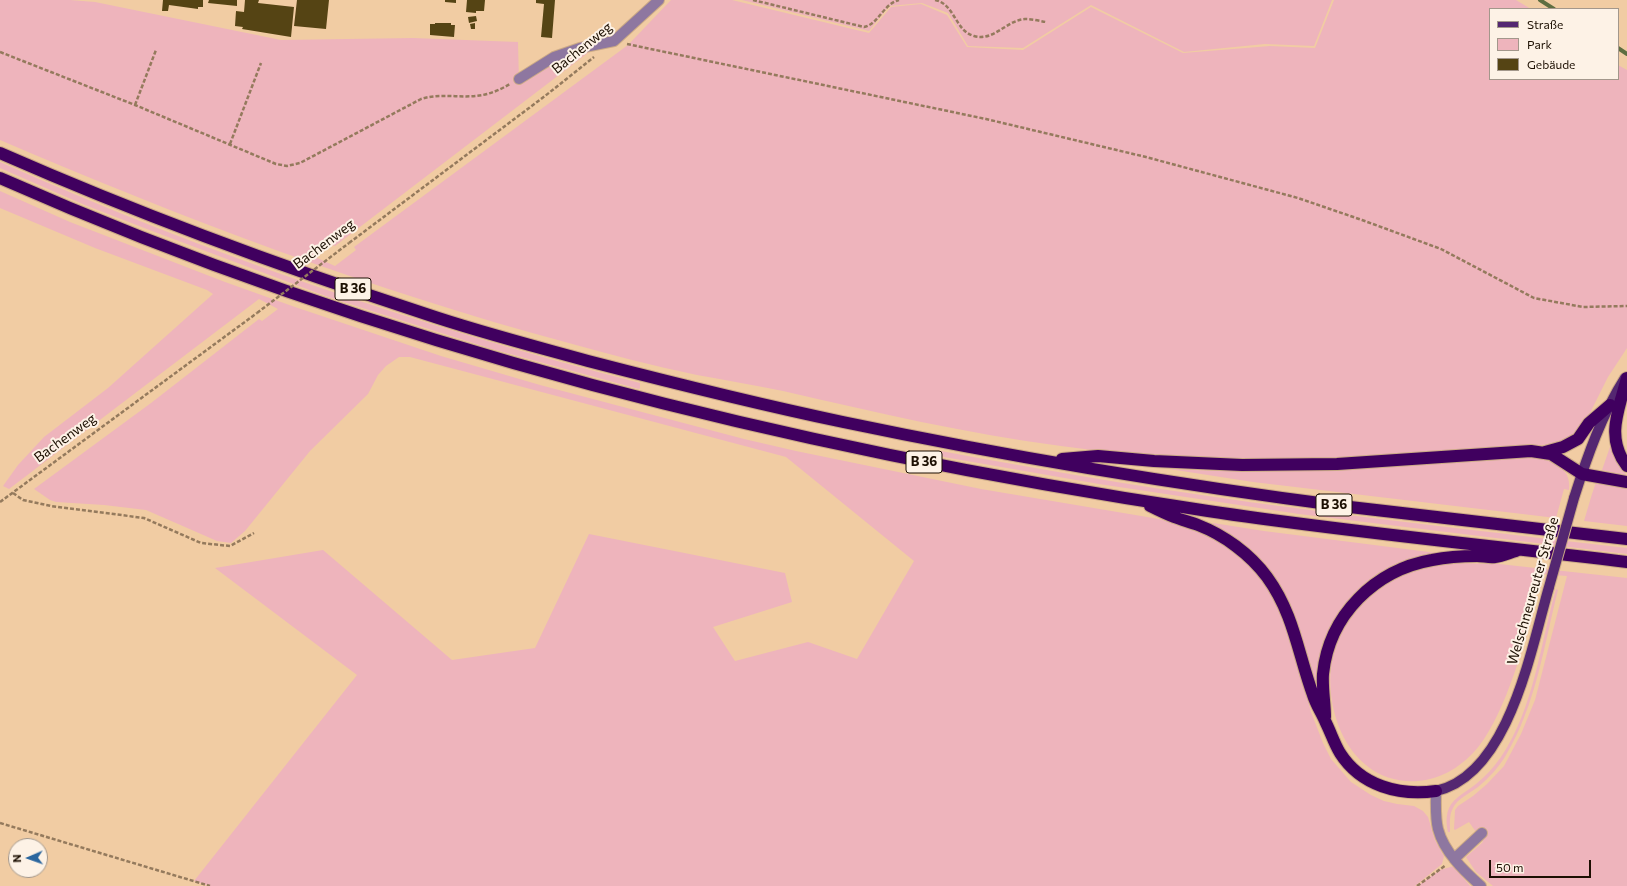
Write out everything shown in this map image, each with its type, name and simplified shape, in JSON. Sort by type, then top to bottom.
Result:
[{"type":"highway","name":"B 36","points":[[0,153],[116,202],[253,254],[429,316],[500,337],[639,374],[772,407],[915,437],[1042,460],[1254,494],[1351,507],[1627,539]]},
{"type":"highway","name":"B 36","points":[[0,178],[110,224],[258,281],[351,314],[463,349],[609,390],[775,430],[955,468],[1136,500],[1289,522],[1627,562]]},
{"type":"highway","points":[[1627,378],[1614,428],[1615,440],[1619,452],[1627,466]]},
{"type":"highway","name":"B 36","points":[[1545,452],[1563,447],[1578,439],[1589,423],[1610,406]]},
{"type":"highway","name":"B 36","points":[[1042,460],[1098,456],[1154,461],[1242,465],[1337,464],[1531,451],[1545,452],[1555,456],[1582,474]]},
{"type":"highway","points":[[1582,474],[1627,482]]},
{"type":"highway","name":"B 36","points":[[1136,500],[1175,518],[1198,525],[1224,538],[1249,557],[1267,577],[1290,616],[1313,697],[1326,722]]},
{"type":"highway","points":[[1436,791],[1402,792],[1381,787],[1351,767],[1341,754],[1326,722],[1323,675],[1326,658],[1332,640],[1347,610],[1371,586],[1399,569],[1415,563],[1449,557],[1495,557],[1521,550]]},
{"type":"main road","name":"Welschneureuter Straße","points":[[1436,791],[1446,789],[1458,782],[1477,767],[1494,746],[1508,720],[1518,695],[1582,474],[1610,406],[1627,374]]},
{"type":"street","name":"Bachenweg","points":[[614,41],[659,0]]},
{"type":"street","points":[[519,79],[554,57],[580,48],[614,41]]},
{"type":"street","points":[[1436,791],[1438,829],[1445,844],[1454,859],[1481,886]]},
{"type":"street","points":[[1454,859],[1482,833]]},
{"type":"path","points":[[753,0],[864,27],[872,25],[893,1],[899,0]]},
{"type":"path","points":[[935,0],[953,12],[964,32],[975,37],[988,37],[1008,25],[1025,19],[1046,22]]},
{"type":"path","points":[[614,41],[986,119],[1146,157],[1298,198],[1362,220],[1441,249],[1534,298],[1583,307],[1627,306]]},
{"type":"path","points":[[135,105],[156,50]]},
{"type":"path","points":[[0,52],[135,105],[276,164],[292,166],[421,99],[437,95],[477,96],[488,94],[519,79]]},
{"type":"path","name":"Bachenweg","points":[[0,502],[257,313],[545,96],[598,54]]},
{"type":"path","points":[[230,144],[262,63]]},
{"type":"path","points":[[13,493],[23,500],[51,506],[144,518],[201,543],[230,546],[254,533]]},
{"type":"path","points":[[0,824],[210,886]]},
{"type":"path","points":[[1417,886],[1454,859]]},
{"type":"green space","points":[[0,0],[70,0],[95,2],[281,40],[413,38],[518,42],[519,82],[573,55],[593,49],[335,246],[332,245],[315,257],[335,266],[356,250],[354,247],[628,45],[671,0],[732,0],[869,33],[891,7],[921,4],[947,15],[967,47],[1023,50],[1091,7],[1183,53],[1270,46],[1315,48],[1334,0],[1516,0],[1529,8],[1489,8],[1489,80],[1619,80],[1619,66],[1627,70],[1627,348],[1608,377],[1585,423],[1578,433],[1569,439],[1556,444],[1297,461],[1208,459],[1090,450],[1026,441],[921,422],[783,391],[697,375],[648,364],[493,322],[421,300],[279,251],[139,198],[0,140]]},
{"type":"green space","points":[[742,0],[1332,0],[1314,46],[1265,44],[1184,52],[1091,5],[1023,48],[968,46],[948,13],[922,3],[889,6],[869,31]]},
{"type":"green space","points":[[0,162],[78,196],[235,258],[396,313],[477,338],[640,383],[640,388],[639,389],[492,349],[331,298],[85,205],[0,168]]},
{"type":"green space","points":[[0,191],[70,222],[225,282],[441,356],[540,385],[744,439],[796,451],[981,489],[1159,519],[1196,530],[1222,543],[1235,552],[1255,570],[1271,592],[1292,639],[1311,712],[1331,759],[1351,782],[1371,795],[1384,801],[1414,806],[1423,811],[1428,817],[1435,840],[1444,856],[1442,864],[1415,886],[210,886],[194,881],[357,675],[215,568],[323,550],[452,660],[535,648],[589,534],[785,573],[792,602],[713,627],[735,661],[808,642],[857,659],[914,561],[786,457],[410,357],[399,357],[386,366],[378,375],[368,394],[310,451],[245,531],[231,543],[217,541],[146,510],[104,505],[56,502],[50,500],[34,489],[151,403],[259,319],[262,321],[278,309],[259,299],[9,489],[3,486],[18,465],[44,437],[108,388],[213,294],[207,290],[95,248],[0,208]]},
{"type":"green space","points":[[1611,444],[1616,459],[1627,476],[1602,470]]},
{"type":"green space","points":[[941,451],[1206,496],[1420,524],[1627,548],[1627,554],[1299,514],[1099,484],[944,457],[939,453]]},
{"type":"green space","points":[[1529,457],[1544,459],[1551,462],[1563,469],[1567,475],[1569,490],[1564,489],[1556,518],[1253,482],[1169,469],[1214,471],[1304,470]]},
{"type":"green space","points":[[1596,482],[1627,489],[1627,526],[1584,521]]},
{"type":"green space","points":[[1213,523],[1437,553],[1413,558],[1389,568],[1376,575],[1354,595],[1335,622],[1327,637],[1318,668],[1317,682],[1315,682],[1301,635],[1287,600],[1212,525]]},
{"type":"green space","points":[[1445,563],[1499,564],[1627,578],[1627,886],[1493,886],[1476,872],[1466,857],[1483,842],[1469,822],[1455,830],[1454,829],[1455,810],[1458,806],[1487,784],[1504,766],[1521,734],[1535,700],[1567,576],[1541,574],[1534,594],[1538,597],[1521,654],[1498,714],[1479,746],[1466,760],[1452,770],[1427,780],[1418,781],[1393,779],[1372,769],[1355,754],[1342,734],[1334,711],[1331,687],[1331,663],[1337,640],[1344,624],[1354,610],[1366,598],[1380,588],[1411,572]]},
{"type":"green space","points":[[1556,589],[1558,590],[1538,674],[1525,716],[1516,736],[1494,772],[1455,805],[1450,817],[1450,832],[1448,832],[1447,817],[1451,804],[1480,781],[1496,764],[1512,738],[1521,718],[1535,676]]},
{"type":"green space","points":[[1454,866],[1470,886],[1417,886],[1440,870]]},
{"type":"building","points":[[163,0],[203,0],[203,7],[198,7],[198,9],[169,5],[168,11],[162,11]]},
{"type":"building","points":[[209,0],[237,0],[237,6],[208,3]]},
{"type":"building","points":[[245,0],[259,0],[258,3],[294,7],[291,37],[242,29],[243,27],[235,26],[236,11],[244,12]]},
{"type":"building","points":[[297,0],[329,0],[326,29],[294,26]]},
{"type":"building","points":[[445,0],[456,0],[456,3],[445,2]]},
{"type":"building","points":[[467,0],[485,0],[484,11],[476,11],[476,13],[466,12]]},
{"type":"building","points":[[536,0],[555,0],[552,38],[541,37],[544,4],[536,3]]},
{"type":"building","points":[[476,16],[477,21],[469,23],[468,17]]},
{"type":"building","points":[[451,23],[451,25],[455,25],[454,37],[430,35],[430,24]]},
{"type":"building","points":[[475,23],[475,29],[471,29],[470,24]]},
{"type":"waterway","points":[[1540,0],[1552,8]]},
{"type":"waterway","points":[[1619,49],[1627,54]]}]
